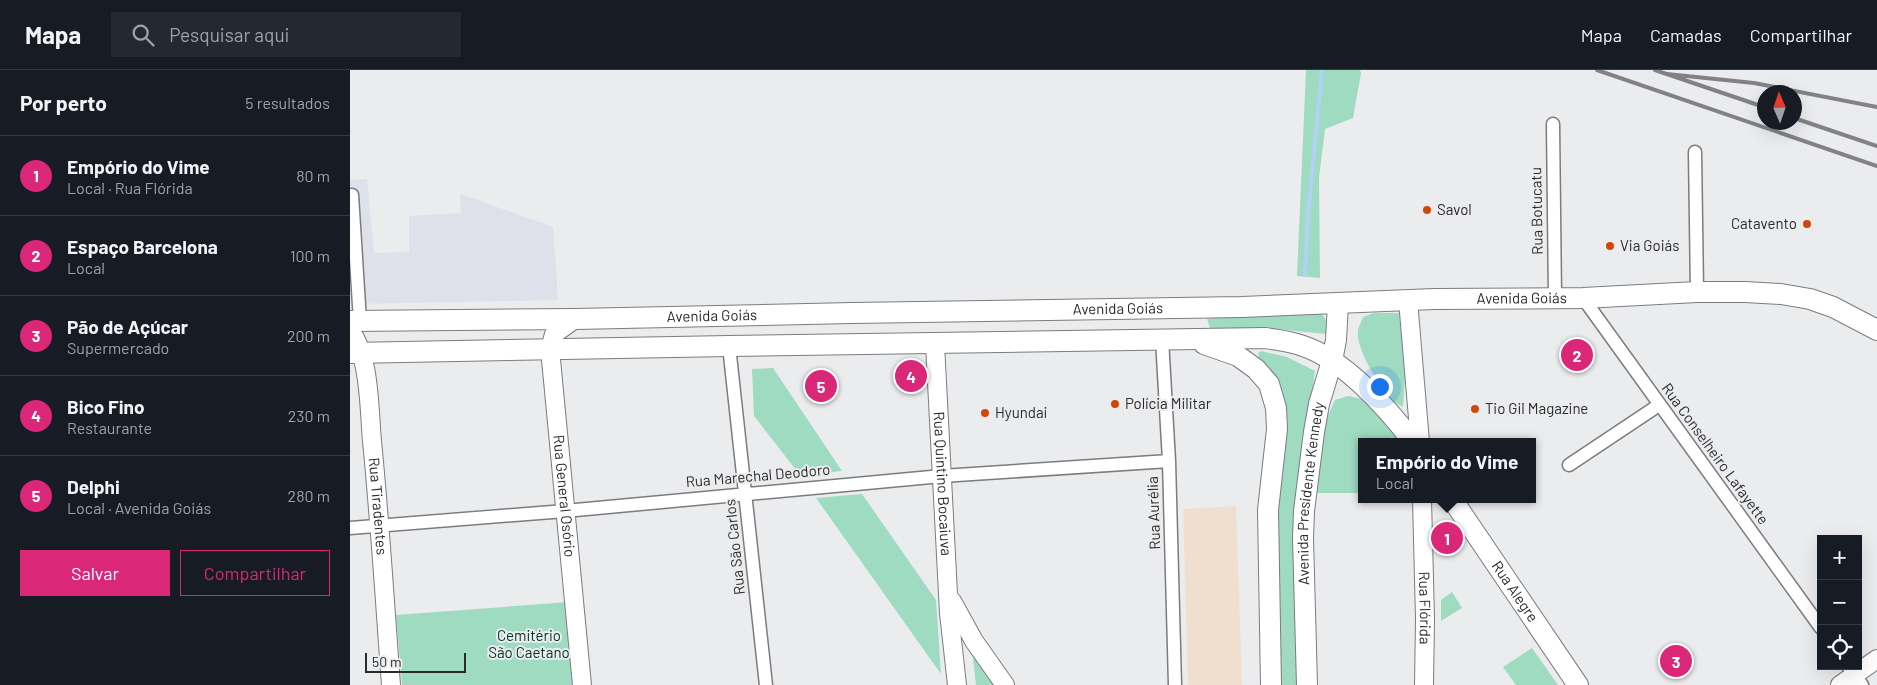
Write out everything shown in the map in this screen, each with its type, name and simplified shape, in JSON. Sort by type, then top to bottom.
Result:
[{"type":"main road","name":"Avenida Goiás","points":[[353,324],[1242,307],[1408,300],[1583,298],[1697,292],[1745,292],[1788,295],[1810,300],[1834,307],[1876,328]]},
{"type":"main road","name":"Avenida Presidente Kennedy","points":[[1306,685],[1304,511],[1319,404],[1332,361],[1338,322],[1338,303]]},
{"type":"main road","points":[[1162,339],[1162,324],[1167,317],[1242,307]]},
{"type":"main road","name":"Avenida Goiás","points":[[356,353],[1265,338],[1302,345],[1332,361]]},
{"type":"main road","points":[[1185,339],[1220,348],[1238,356],[1256,368],[1269,384],[1276,408],[1277,429],[1268,510],[1271,685]]},
{"type":"main road","points":[[1332,361],[1360,384],[1387,411],[1409,438]]},
{"type":"main road","name":"Rua Alegre","points":[[1455,503],[1578,685]]},
{"type":"street","name":"Rua Botucatu","points":[[1553,124],[1554,298]]},
{"type":"street","points":[[1695,152],[1697,292]]},
{"type":"street","name":"Rua Tiradentes","points":[[352,195],[353,324],[357,340],[356,353],[380,526],[391,685]]},
{"type":"street","name":"Rua Conselheiro Lafayette","points":[[1583,298],[1819,625]]},
{"type":"street","points":[[1408,300],[1420,438]]},
{"type":"street","points":[[550,349],[554,334],[575,319]]},
{"type":"street","name":"Rua Aurélia","points":[[1162,339],[1169,461],[1175,685]]},
{"type":"street","name":"Rua Quintino Bocaiuva","points":[[935,344],[948,593],[957,685]]},
{"type":"street","name":"Rua São Carlos","points":[[729,346],[766,685]]},
{"type":"street","name":"Rua General Osório","points":[[550,349],[582,685]]},
{"type":"street","points":[[1569,465],[1659,405]]},
{"type":"street","name":"Rua Marechal Deodoro","points":[[350,528],[565,511],[942,476],[1169,461]]},
{"type":"street","name":"Rua Flórida","points":[[1422,503],[1425,619],[1424,685]]},
{"type":"street","name":"Rua Quintino Bocaiuva","points":[[948,593],[956,612],[1005,685]]},
{"type":"street","points":[[953,659],[962,646],[974,641]]},
{"type":"street","points":[[1840,685],[1877,659]]},
{"type":"shaded area","points":[[367,179],[374,253],[409,252],[409,216],[461,213],[460,194],[553,227],[558,300],[350,304],[350,180]]},
{"type":"shaded area","points":[[1236,506],[1242,685],[1188,685],[1183,509]]},
{"type":"green space","points":[[1306,70],[1360,70],[1361,73],[1353,118],[1325,129],[1319,178],[1320,278],[1297,276]]},
{"type":"green space","points":[[1374,313],[1404,313],[1407,348],[1403,407],[1393,401],[1382,387],[1370,368],[1358,338],[1359,326],[1363,317]]},
{"type":"green space","points":[[1322,314],[1328,323],[1326,334],[1264,328],[1210,328],[1207,319],[1244,315]]},
{"type":"green space","points":[[1261,351],[1287,357],[1315,371],[1298,507],[1301,685],[1278,685],[1278,512],[1286,425],[1260,361],[1258,353]]},
{"type":"green space","points":[[773,368],[842,471],[800,475],[754,416],[752,369]]},
{"type":"green space","points":[[1348,396],[1363,399],[1380,414],[1399,438],[1358,438],[1358,493],[1311,493],[1322,429],[1335,400]]},
{"type":"green space","points":[[862,494],[936,600],[941,674],[816,498]]},
{"type":"green space","points":[[1452,592],[1462,608],[1441,621],[1441,600]]},
{"type":"green space","name":"Cemitério São Caetano","points":[[568,602],[574,685],[402,685],[396,615]]},
{"type":"green space","points":[[972,648],[999,685],[976,685]]},
{"type":"green space","points":[[1532,648],[1558,685],[1516,685],[1503,667]]},
{"type":"waterway","points":[[1305,275],[1308,215],[1322,70]]},
{"type":"railway","points":[[1597,70],[1877,166]]},
{"type":"railway","points":[[1655,70],[1757,105]]},
{"type":"railway","points":[[1667,74],[1754,83],[1877,107]]},
{"type":"railway","points":[[1802,121],[1877,146]]},
{"type":"place","name":"Savol","points":[[1427,210]]},
{"type":"place","name":"Catavento","points":[[1807,224]]},
{"type":"place","name":"Via Goiás","points":[[1610,246]]},
{"type":"place","name":"Espaço Barcelona","points":[[1577,355]]},
{"type":"place","name":"Bico Fino","points":[[911,376]]},
{"type":"place","name":"Delphi","points":[[821,386]]},
{"type":"place","name":"Polícia Militar","points":[[1115,404]]},
{"type":"place","name":"Tio Gil Magazine","points":[[1475,409]]},
{"type":"place","name":"Hyundai","points":[[985,413]]},
{"type":"place","name":"Empório do Vime","points":[[1447,538]]},
{"type":"place","name":"Pão de Açúcar","points":[[1676,661]]}]
